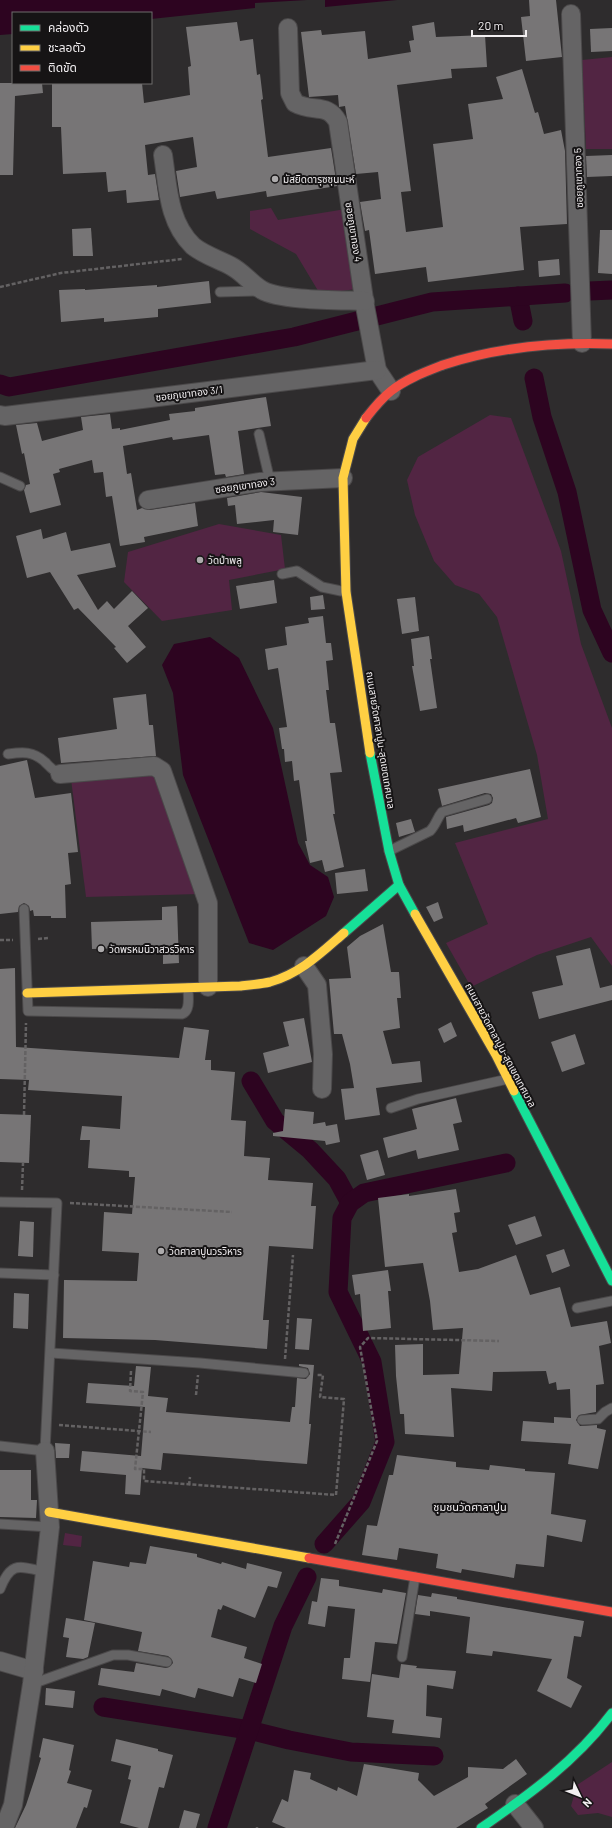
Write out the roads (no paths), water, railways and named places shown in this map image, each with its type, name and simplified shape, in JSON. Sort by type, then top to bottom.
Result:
[{"type":"street","name":"ซอยภูเขาทอง 5","points":[[571,14],[582,343]]},
{"type":"street","name":"ซอยภูเขาทอง 4","points":[[288,28],[290,92],[295,103],[304,108],[326,109],[334,114],[338,122],[372,345],[377,370],[391,391]]},
{"type":"street","points":[[163,155],[170,207],[183,233],[194,246],[208,256],[232,266],[262,290],[278,296],[365,304]]},
{"type":"street","name":"ถนนสายวัดศาลาปูน-สุดเขตเทศบาล","points":[[612,344],[582,343],[510,348],[459,360],[421,373],[391,391],[367,417],[353,439],[343,478],[346,592],[375,783],[389,851],[399,885],[508,1079],[610,1271],[612,1281]]},
{"type":"street","name":"ซอยภูเขาทอง 3/1","points":[[0,415],[5,416],[377,370]]},
{"type":"street","name":"ซอยภูเขาทอง 3","points":[[148,500],[270,481],[343,478]]},
{"type":"street","points":[[60,774],[154,766],[162,771],[208,903],[208,987]]},
{"type":"street","points":[[27,993],[240,986],[270,982],[294,973],[315,958],[399,885]]},
{"type":"street","points":[[304,966],[317,985],[323,1054],[322,1089]]},
{"type":"street","points":[[4,1828],[13,1805],[33,1678],[45,1572],[50,1520],[45,1451]]},
{"type":"street","points":[[50,1520],[415,1577],[612,1612]]},
{"type":"street","points":[[0,1660],[33,1678]]},
{"type":"street","points":[[480,1828],[563,1768],[600,1731],[612,1713]]},
{"type":"street","points":[[515,1804],[534,1828]]},
{"type":"lane","points":[[220,292],[262,290]]},
{"type":"lane","points":[[259,434],[270,481]]},
{"type":"lane","points":[[0,477],[20,486]]},
{"type":"lane","points":[[282,574],[297,571],[322,587],[346,592]]},
{"type":"lane","points":[[8,754],[27,752],[36,755],[53,771],[60,774]]},
{"type":"lane","points":[[389,851],[430,831],[435,826],[438,816],[442,812],[487,799]]},
{"type":"lane","points":[[24,909],[28,1011],[182,1014],[188,1009],[188,988]]},
{"type":"lane","points":[[391,1108],[418,1099],[508,1079]]},
{"type":"lane","points":[[0,1202],[57,1203],[51,1353],[45,1451],[0,1446]]},
{"type":"lane","points":[[0,1273],[54,1275]]},
{"type":"lane","points":[[577,1308],[612,1301]]},
{"type":"lane","points":[[51,1353],[200,1363],[304,1373]]},
{"type":"lane","points":[[582,1420],[598,1419],[612,1408]]},
{"type":"lane","points":[[0,1524],[50,1520]]},
{"type":"lane","points":[[0,1589],[8,1571],[16,1567],[45,1572]]},
{"type":"lane","points":[[402,1657],[415,1577]]},
{"type":"lane","points":[[33,1678],[113,1655],[128,1655],[167,1662]]},
{"type":"waterway","points":[[589,291],[612,290]]},
{"type":"waterway","points":[[0,384],[9,387],[294,337],[432,302],[565,293]]},
{"type":"waterway","points":[[518,296],[523,321]]},
{"type":"waterway","points":[[534,378],[542,417],[567,492],[592,610],[612,653]]},
{"type":"waterway","points":[[251,1081],[275,1121],[310,1150],[337,1179],[350,1203]]},
{"type":"waterway","points":[[324,1544],[361,1502],[385,1442],[372,1362],[338,1292],[342,1218],[350,1203],[364,1193],[506,1163]]},
{"type":"waterway","points":[[217,1828],[283,1626],[307,1577]]},
{"type":"waterway","points":[[103,1707],[249,1730],[289,1740],[351,1752],[434,1756]]},
{"type":"place","name":"มัสยิดดารุซซุนนะห์","points":[[275,179]]},
{"type":"place","name":"วัดป่าพลู","points":[[200,560]]},
{"type":"place","name":"วัดพรหมนิวาสวรวิหาร","points":[[101,949]]},
{"type":"place","name":"วัดศาลาปูนวรวิหาร","points":[[161,1251]]},
{"type":"district","name":"ชุมชนวัดศาลาปูน","points":[[470,1507]]}]
